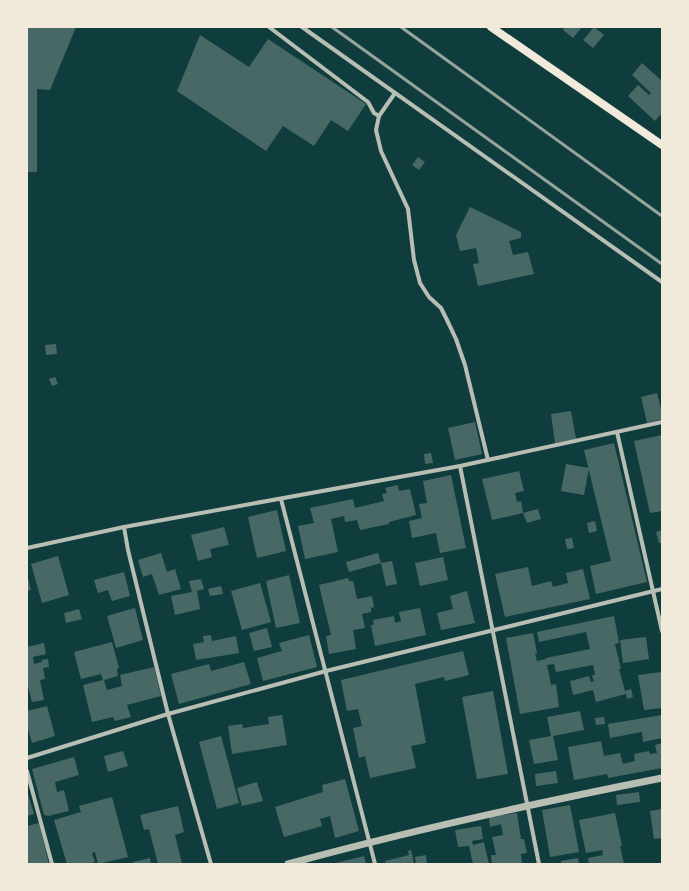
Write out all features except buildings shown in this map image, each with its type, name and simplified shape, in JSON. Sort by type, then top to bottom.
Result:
[{"type":"main road","points":[[490,27],[662,145]]},
{"type":"street","points":[[269,27],[368,102],[378,116]]},
{"type":"street","points":[[302,27],[662,282]]},
{"type":"street","points":[[395,92],[378,116],[376,130],[381,151],[408,209],[414,260],[420,283],[429,296],[441,308],[456,339],[465,365],[488,460]]},
{"type":"street","points":[[27,548],[124,527],[460,466],[662,422]]},
{"type":"street","points":[[617,432],[662,631]]},
{"type":"street","points":[[460,466],[539,864]]},
{"type":"street","points":[[281,499],[375,864]]},
{"type":"street","points":[[124,527],[128,550],[168,714],[211,864]]},
{"type":"street","points":[[27,758],[168,714],[326,671],[662,589]]},
{"type":"street","points":[[27,771],[52,864]]},
{"type":"street","points":[[288,864],[369,842],[527,805],[662,778]]},
{"type":"railway","points":[[332,27],[662,264]]},
{"type":"railway","points":[[401,27],[662,216]]}]
